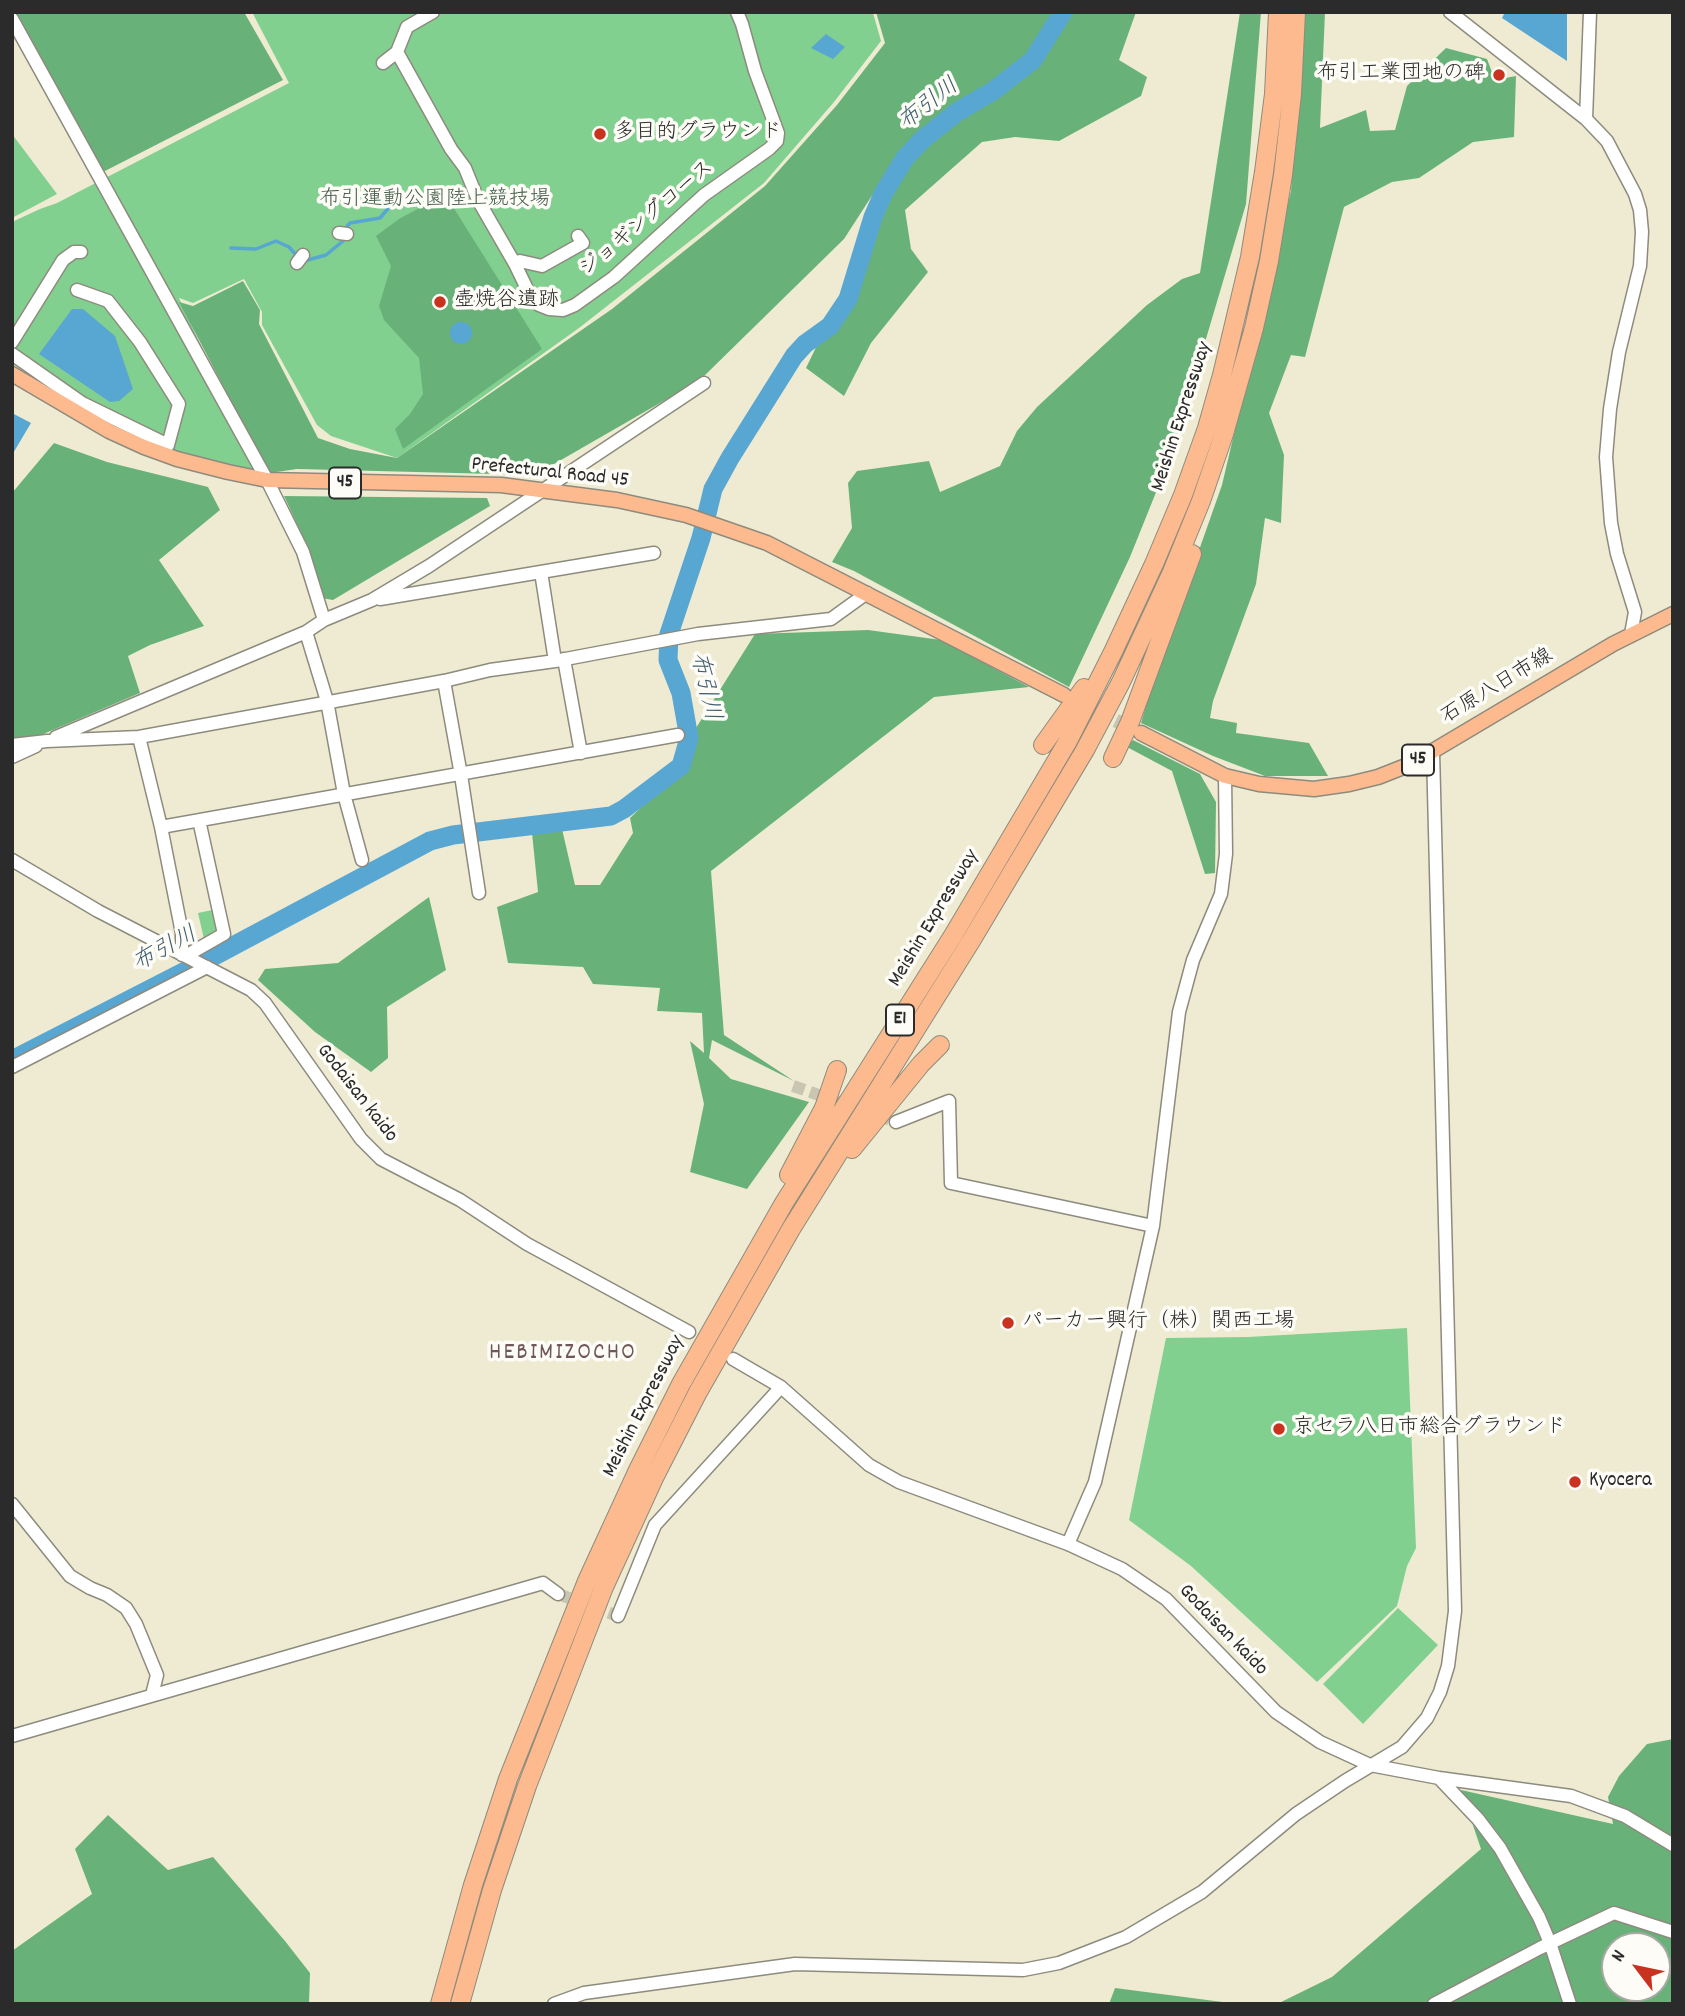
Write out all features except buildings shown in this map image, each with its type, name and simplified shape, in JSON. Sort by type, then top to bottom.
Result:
[{"type":"highway","name":"Meishin Expressway","points":[[440,2004],[508,1779],[587,1581],[638,1470],[715,1322],[784,1203],[954,934],[1068,741],[1113,652],[1183,495],[1222,375],[1250,257],[1274,94],[1278,12]]},
{"type":"highway","name":"Meishin Expressway","points":[[460,2004],[492,1891],[527,1786],[604,1587],[654,1478],[791,1229],[971,941],[1085,750],[1121,682],[1172,572],[1201,501],[1224,434],[1254,328],[1269,261],[1283,175],[1292,94],[1296,12]]},
{"type":"highway","points":[[1113,758],[1130,722],[1195,546],[1220,469],[1254,328]]},
{"type":"highway","points":[[1043,745],[1094,671],[1113,652]]},
{"type":"highway","points":[[791,1229],[806,1214],[846,1156],[921,1064],[940,1045]]},
{"type":"highway","points":[[715,1322],[824,1108],[837,1070]]},
{"type":"main road","name":"Prefectural Road 45","points":[[12,374],[109,431],[144,447],[177,459],[267,480],[501,485],[617,500],[704,521],[767,543],[1064,695]]},
{"type":"main road","name":"石原八日市線","points":[[1141,733],[1225,776],[1259,784],[1314,789],[1349,785],[1378,778],[1411,764],[1631,634],[1673,614]]},
{"type":"street","points":[[383,63],[397,51],[407,27],[433,12]]},
{"type":"street","name":"ジョギングコース","points":[[397,51],[451,149],[465,168],[478,200],[515,264],[528,293],[540,305],[563,310],[575,305],[614,277],[704,195],[777,141],[778,133],[737,12]]},
{"type":"street","points":[[1450,12],[1587,119],[1607,141],[1635,194],[1640,210],[1640,267],[1619,352],[1606,457],[1611,523],[1617,554],[1635,612],[1631,634]]},
{"type":"street","points":[[1587,119],[1590,12]]},
{"type":"street","points":[[12,19],[267,480],[303,552],[324,620]]},
{"type":"street","points":[[515,264],[520,261],[541,266],[583,243],[578,236]]},
{"type":"street","points":[[12,342],[63,260],[74,252],[81,252]]},
{"type":"street","points":[[12,354],[82,402],[168,445],[179,404],[140,342],[108,301],[77,290]]},
{"type":"street","points":[[12,757],[306,632],[324,620],[372,600],[429,566],[704,383]]},
{"type":"street","points":[[372,600],[654,553]]},
{"type":"street","points":[[541,572],[581,752]]},
{"type":"street","points":[[12,745],[139,737],[444,681],[490,670],[670,640],[831,619],[867,593]]},
{"type":"street","points":[[306,632],[327,701],[344,794],[362,860]]},
{"type":"street","points":[[444,681],[480,893]]},
{"type":"street","points":[[161,827],[678,734]]},
{"type":"street","points":[[139,737],[161,827],[186,957]]},
{"type":"street","points":[[554,2004],[584,1993],[795,1964],[1023,1970],[1059,1963],[1126,1937],[1202,1892],[1296,1814],[1402,1747],[1427,1718],[1440,1692],[1448,1665],[1455,1611],[1433,752]]},
{"type":"street","points":[[1068,1544],[1095,1482],[1153,1226],[1179,1013],[1193,960],[1221,894],[1226,854],[1225,776]]},
{"type":"street","points":[[186,957],[225,934],[199,820]]},
{"type":"street","name":"Godaisan kaido","points":[[12,860],[98,911],[251,990],[265,1003],[361,1139],[381,1159],[460,1200],[527,1244],[689,1332]]},
{"type":"street","points":[[12,1067],[205,966]]},
{"type":"street","points":[[896,1122],[949,1101],[951,1183],[1153,1226]]},
{"type":"street","name":"Godaisan kaido","points":[[733,1359],[781,1387],[869,1465],[899,1482],[1068,1544],[1122,1569],[1166,1599],[1276,1712],[1320,1742],[1370,1765],[1439,1778],[1571,1796],[1625,1816],[1673,1845]]},
{"type":"street","points":[[618,1616],[655,1524],[781,1387]]},
{"type":"street","points":[[12,1504],[70,1576],[126,1608],[136,1624],[157,1675],[152,1695]]},
{"type":"street","points":[[12,1736],[542,1583],[558,1594]]},
{"type":"street","points":[[1439,1778],[1478,1819],[1500,1848],[1539,1917],[1570,2004]]},
{"type":"street","points":[[1434,2004],[1550,1943],[1614,1913],[1673,1932]]},
{"type":"green space","points":[[15,12],[244,12],[283,80],[103,172]]},
{"type":"green space","name":"布引運動公園陸上競技場","points":[[252,12],[873,13],[881,41],[834,102],[764,183],[579,328],[397,458],[331,436],[317,425],[262,325],[262,312],[244,279],[193,303],[179,298],[257,469],[240,468],[180,452],[123,430],[12,363],[12,222],[57,203],[289,83]]},
{"type":"green space","points":[[876,12],[1136,12],[1119,60],[1147,77],[1141,96],[1059,141],[1015,137],[982,142],[905,210],[911,249],[928,272],[871,343],[844,396],[806,368],[836,306],[875,191],[844,239],[700,380],[535,475],[297,469],[269,473],[179,302],[193,306],[243,281],[260,310],[259,324],[318,438],[350,449],[397,458],[612,309],[765,186],[837,105],[885,43]]},
{"type":"green space","points":[[1240,12],[1261,12],[1246,204],[1173,450],[1130,557],[1069,687],[854,571],[832,562],[852,528],[848,483],[857,471],[929,461],[940,492],[1000,466],[1017,431],[1037,407],[1147,305],[1182,279],[1200,273]]},
{"type":"green space","points":[[1302,12],[1325,12],[1320,128],[1366,110],[1370,131],[1395,130],[1407,86],[1446,48],[1487,59],[1495,80],[1516,76],[1514,137],[1473,142],[1419,178],[1392,182],[1344,207],[1305,357],[1291,355],[1269,413],[1284,455],[1281,523],[1265,518],[1256,584],[1213,701],[1210,718],[1237,723],[1236,733],[1309,743],[1328,776],[1265,776],[1141,723],[1155,675],[1222,485],[1291,191]]},
{"type":"green space","points":[[12,134],[57,194],[12,218]]},
{"type":"green space","points":[[445,194],[542,349],[403,449],[395,429],[410,414],[423,394],[419,358],[384,320],[379,306],[391,266],[376,236],[399,219]]},
{"type":"green space","points":[[54,443],[107,462],[208,487],[220,510],[159,560],[204,626],[150,645],[128,656],[140,693],[41,735],[12,739],[12,493]]},
{"type":"green space","points":[[284,496],[487,498],[490,506],[333,600],[321,598],[310,552]]},
{"type":"green space","points":[[868,630],[941,640],[1029,687],[934,697],[711,871],[724,1035],[794,1081],[712,1040],[709,1058],[731,1079],[809,1102],[747,1189],[690,1172],[704,1104],[690,1041],[704,1053],[702,1013],[657,1011],[660,988],[593,984],[583,967],[508,963],[497,907],[538,892],[532,833],[562,829],[575,885],[600,885],[633,833],[630,818],[692,759],[696,728],[755,634]]},
{"type":"green space","points":[[1133,740],[1200,774],[1216,802],[1215,873],[1205,874],[1172,771],[1127,747]]},
{"type":"green space","points":[[429,897],[446,970],[387,1007],[388,1058],[371,1072],[315,1032],[258,980],[265,969],[338,963]]},
{"type":"green space","points":[[217,909],[217,933],[204,939],[198,913]]},
{"type":"green space","name":"京セラ八日市総合グラウンド","points":[[1407,1328],[1416,1548],[1407,1566],[1397,1606],[1317,1682],[1191,1566],[1129,1520],[1166,1338],[1248,1337]]},
{"type":"green space","points":[[1398,1608],[1438,1645],[1363,1724],[1323,1684]]},
{"type":"green space","points":[[1673,1739],[1673,2004],[1277,2004],[1332,1977],[1481,1849],[1461,1790],[1613,1824],[1608,1797],[1619,1776],[1647,1744]]},
{"type":"green space","points":[[108,1815],[168,1870],[213,1857],[310,1973],[309,2004],[12,2004],[12,1951],[92,1894],[75,1849]]},
{"type":"green space","points":[[1115,1988],[1238,2004],[1109,2004]]},
{"type":"water","points":[[1505,12],[1567,12],[1567,61],[1502,18]]},
{"type":"water","points":[[826,34],[845,47],[833,59],[811,48]]},
{"type":"water","points":[[72,309],[83,309],[115,336],[133,389],[119,401],[110,402],[39,354]]},
{"type":"water","points":[[461,322],[469,325],[472,333],[469,341],[461,344],[453,341],[450,333],[453,325]]},
{"type":"water","points":[[12,413],[31,423],[12,455]]},
{"type":"waterway","name":"布引川","points":[[12,1060],[430,841],[453,835],[611,816],[681,766],[689,738],[681,693],[668,660],[669,634],[701,538],[713,489],[794,356],[805,344],[830,326],[848,299],[873,217],[883,194],[905,158],[923,139],[957,112],[993,91],[1033,60],[1063,12]]},
{"type":"waterway","points":[[344,230],[350,223],[380,218],[397,198]]},
{"type":"waterway","points":[[304,261],[326,255],[344,238]]},
{"type":"waterway","points":[[231,248],[256,249],[276,241],[289,247],[298,257]]},
{"type":"tunnel","points":[[1078,702],[1135,730]]},
{"type":"tunnel","points":[[793,1086],[896,1122]]},
{"type":"tunnel","points":[[558,1594],[618,1616]]},
{"type":"place","name":"布引工業団地の碑","points":[[1499,75]]},
{"type":"place","name":"多目的グラウンド","points":[[600,134]]},
{"type":"place","name":"壺焼谷遺跡","points":[[440,302]]},
{"type":"place","name":"パーカー興行（株）関西工場","points":[[1008,1323]]},
{"type":"place","name":"京セラ八日市総合グラウンド","points":[[1279,1429]]},
{"type":"place","name":"Kyocera","points":[[1575,1482]]},
{"type":"district","name":"HEBIMIZOCHO","points":[[563,1355]]}]
